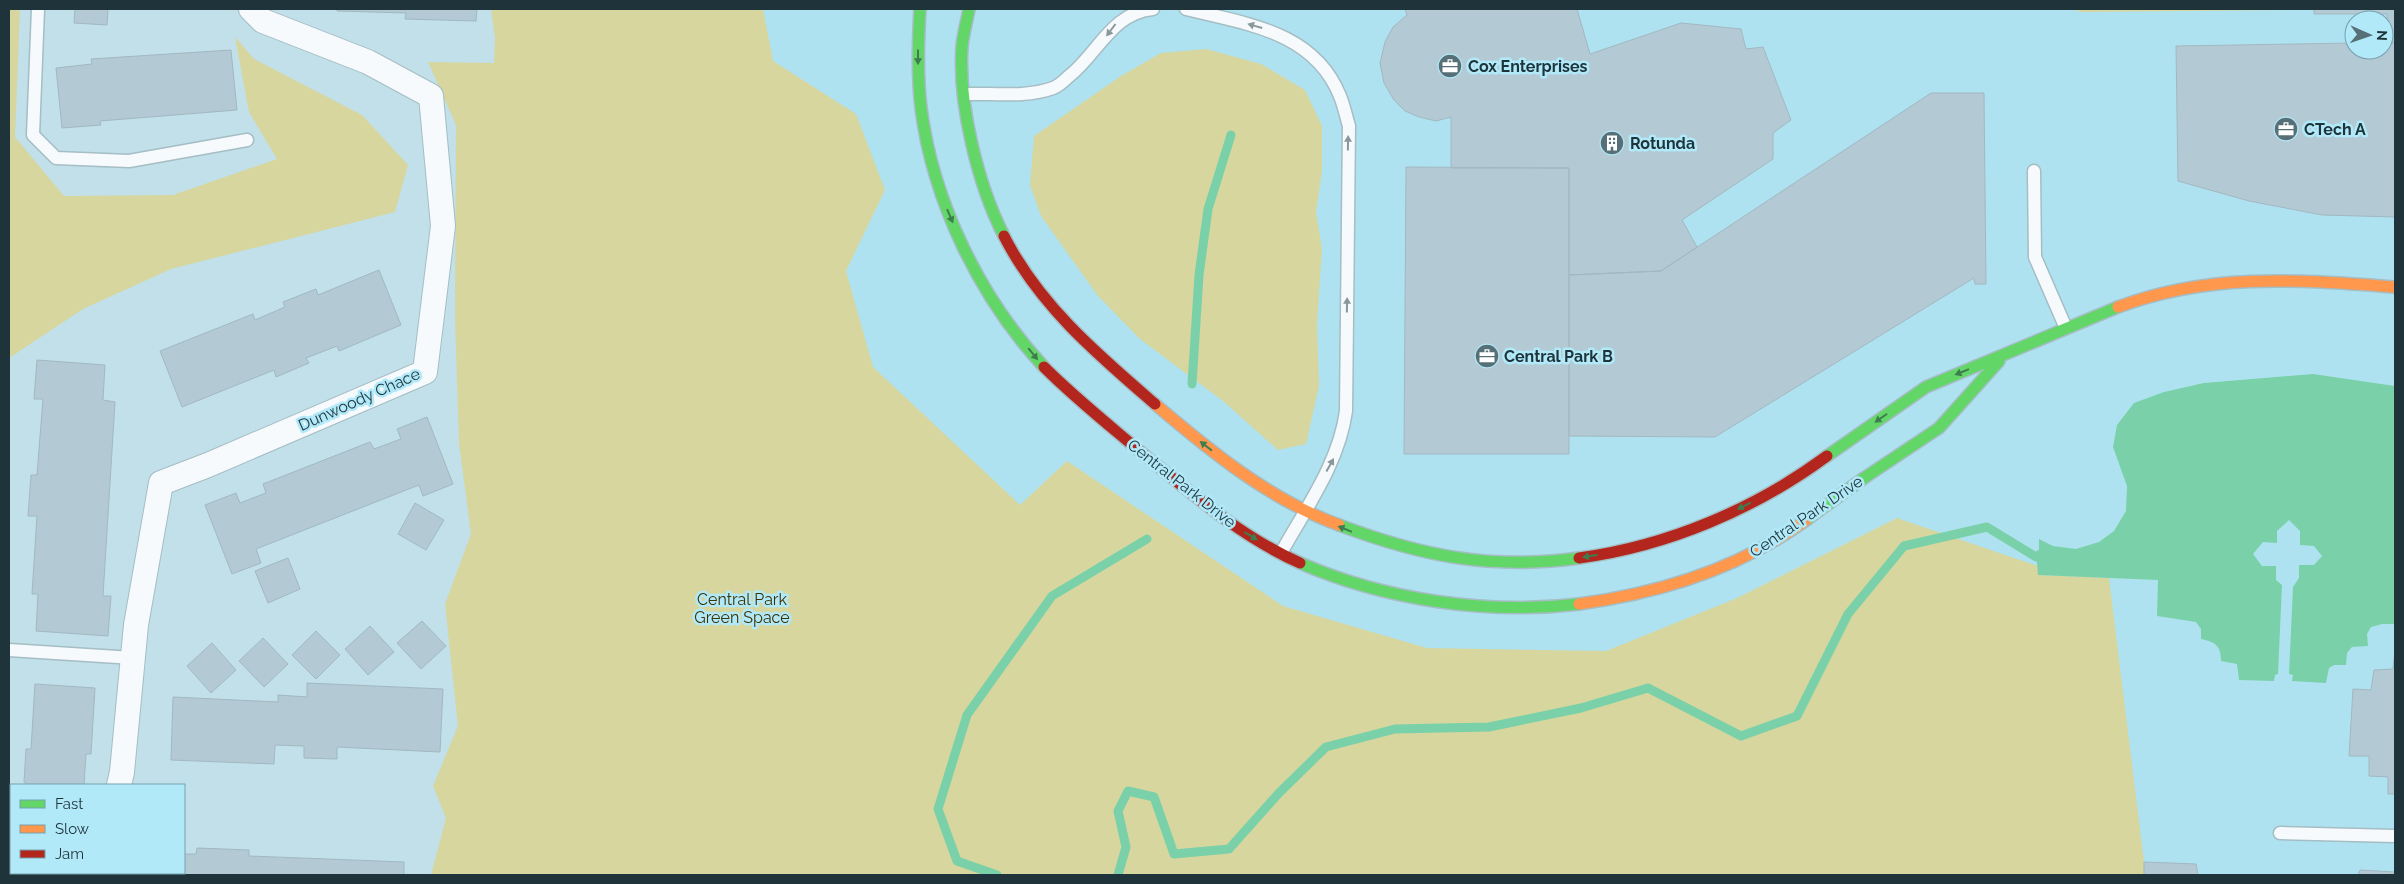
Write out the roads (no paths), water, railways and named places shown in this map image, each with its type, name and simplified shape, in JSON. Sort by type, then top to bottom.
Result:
[{"type":"street","name":"Dunwoody Chace","points":[[119,784],[122,772],[136,624],[161,483],[208,465],[425,372],[443,226],[431,96],[368,62],[263,21],[251,9]]},
{"type":"street","name":"Central Park Drive","points":[[920,9],[917,58],[923,125],[943,200],[972,268],[1004,319],[1042,366],[1087,407],[1225,520],[1281,553],[1323,572],[1372,587],[1425,599],[1476,606],[1531,609],[1586,604],[1638,594],[1692,579],[1742,560],[1784,534],[1939,428],[2004,355]]},
{"type":"street","name":"Central Park Drive","points":[[969,9],[962,46],[964,94],[976,160],[997,221],[1033,284],[1080,339],[1174,420],[1234,468],[1305,510],[1340,528],[1376,542],[1430,556],[1481,562],[1533,562],[1586,558],[1639,546],[1691,528],[1740,508],[1787,484],[1920,390],[2004,355],[2065,326],[2125,304],[2172,290],[2217,282],[2300,279],[2395,287]]},
{"type":"lane","points":[[38,9],[33,135],[56,158],[129,161],[247,140]]},
{"type":"lane","points":[[964,94],[1032,93],[1054,88],[1088,60],[1116,24],[1142,10],[1152,9]]},
{"type":"lane","points":[[1186,9],[1280,34],[1305,49],[1326,71],[1340,96],[1349,126],[1346,411],[1343,432],[1334,459],[1281,553]]},
{"type":"lane","points":[[2034,171],[2035,257],[2065,326]]},
{"type":"lane","points":[[9,650],[133,658]]},
{"type":"lane","points":[[2280,833],[2395,836]]},
{"type":"waterway","points":[[1192,384],[1199,275],[1208,209],[1231,135]]},
{"type":"waterway","points":[[1118,875],[1126,847],[1118,811],[1128,791],[1154,797],[1174,854],[1229,849],[1279,793],[1326,747],[1395,729],[1489,727],[1581,708],[1648,688],[1741,736],[1797,716],[1848,614],[1904,546],[1987,527],[2036,557]]},
{"type":"waterway","points":[[997,875],[957,861],[938,809],[967,715],[1052,596],[1147,539]]},
{"type":"place","name":"Cox Enterprises","points":[[1450,66]]},
{"type":"place","name":"CTech A","points":[[2286,129]]},
{"type":"place","name":"Rotunda","points":[[1612,143]]},
{"type":"place","name":"Central Park B","points":[[1487,356]]},
{"type":"park label","name":"Central Park Green Space","points":[[742,608]]}]
